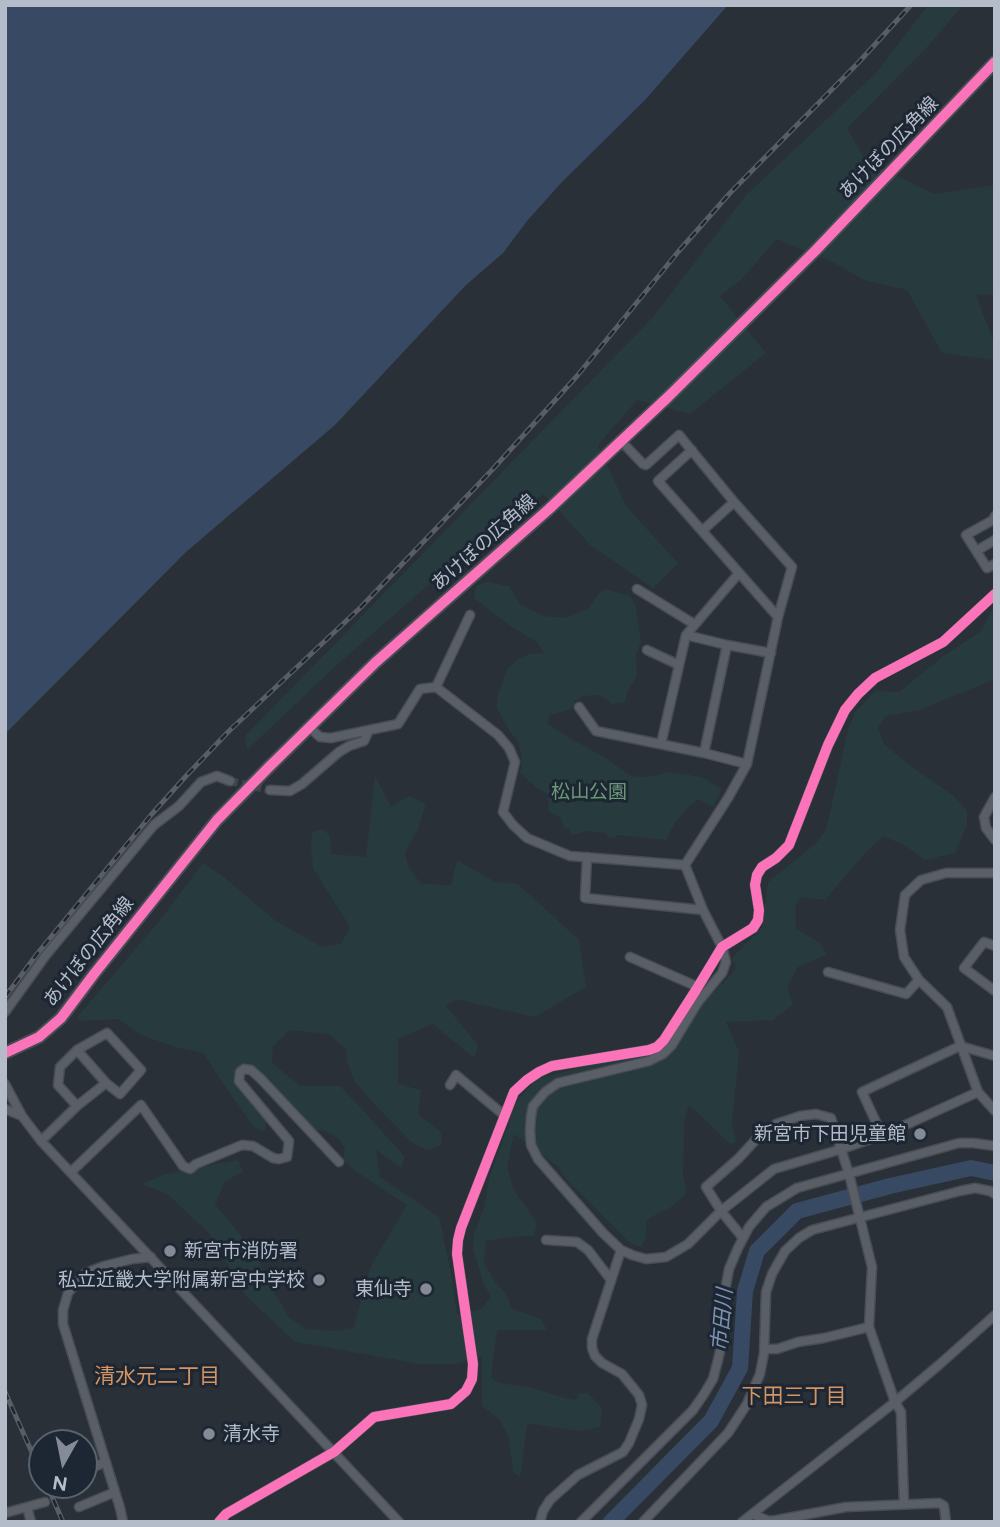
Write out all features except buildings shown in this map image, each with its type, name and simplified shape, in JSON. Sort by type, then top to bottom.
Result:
[{"type":"main road","name":"あけぼの広角線","points":[[5,1053],[39,1037],[61,1018],[217,820],[309,727],[376,662],[549,509],[668,397],[815,251],[995,62]]},
{"type":"street","points":[[621,441],[646,465],[679,435],[734,502],[792,566],[778,617],[747,764],[728,799],[685,865]]},
{"type":"street","points":[[692,450],[658,481],[778,617]]},
{"type":"street","points":[[702,531],[734,502]]},
{"type":"street","points":[[995,516],[993,520],[966,535],[987,568],[995,564]]},
{"type":"street","points":[[976,551],[995,540]]},
{"type":"street","points":[[661,744],[686,635],[739,573]]},
{"type":"street","points":[[637,589],[694,624]]},
{"type":"street","points":[[219,1522],[226,1514],[334,1452],[374,1416],[450,1404],[466,1391],[472,1379],[472,1348],[457,1254],[458,1240],[514,1092],[527,1080],[552,1066],[649,1050],[664,1040],[722,947],[753,928],[758,920],[755,885],[757,875],[762,867],[789,845],[828,745],[845,710],[875,678],[943,642],[995,594]]},
{"type":"street","points":[[436,687],[470,615]]},
{"type":"street","points":[[686,635],[771,653]]},
{"type":"street","points":[[704,752],[727,645]]},
{"type":"street","points":[[647,650],[679,664]]},
{"type":"street","points":[[309,727],[320,737],[331,738],[398,724],[420,689],[436,687],[498,735],[509,748],[515,762],[503,813],[527,838],[570,856],[685,865]]},
{"type":"street","points":[[579,707],[596,731],[704,752],[747,764]]},
{"type":"street","points":[[270,790],[290,790],[302,784],[339,752],[364,741],[369,730]]},
{"type":"street","points":[[5,1013],[46,955],[154,825],[179,806],[201,782],[216,776],[230,781]]},
{"type":"street","points":[[995,797],[984,817],[986,828],[995,840]]},
{"type":"street","points":[[587,857],[585,898],[704,910]]},
{"type":"street","points":[[685,865],[722,947],[726,962],[722,973],[698,1002],[672,1045],[663,1054],[649,1061],[558,1083],[545,1092],[533,1106],[531,1144],[538,1159],[621,1250],[646,1259],[666,1257],[688,1244],[721,1211],[774,1169],[881,1135],[978,1092]]},
{"type":"street","points":[[995,873],[946,873],[921,880],[905,895],[900,930],[904,957],[919,980],[947,1007],[978,1092],[995,1111]]},
{"type":"street","points":[[995,946],[984,942],[964,968],[995,991]]},
{"type":"street","points":[[630,957],[698,987]]},
{"type":"street","points":[[828,972],[906,994],[919,980]]},
{"type":"street","points":[[77,1050],[106,1083],[120,1094],[141,1070],[107,1033],[77,1050],[60,1067],[58,1085],[77,1106]]},
{"type":"street","points":[[881,1135],[862,1092],[960,1046],[995,1056]]},
{"type":"street","points":[[71,1172],[141,1105],[183,1166],[190,1169],[242,1145],[253,1146],[273,1158],[287,1157],[289,1141],[239,1081],[240,1072],[244,1069],[251,1069],[339,1162]]},
{"type":"street","points":[[450,1085],[456,1075],[505,1116]]},
{"type":"street","points":[[41,1141],[77,1106],[106,1083]]},
{"type":"street","points":[[5,1084],[22,1116],[41,1141],[399,1522]]},
{"type":"street","points":[[5,1109],[22,1116]]},
{"type":"street","points":[[743,1238],[706,1187],[760,1135],[776,1124],[800,1115],[816,1114],[831,1118],[842,1149],[873,1267],[869,1327],[901,1412],[904,1504]]},
{"type":"street","points":[[581,1522],[693,1410],[704,1394],[719,1360],[722,1306],[729,1269],[743,1238],[766,1207],[797,1188],[959,1143],[995,1146]]},
{"type":"street","points":[[643,1522],[719,1443],[734,1425],[754,1392],[764,1349],[766,1292],[772,1274],[785,1251],[812,1230],[975,1188],[995,1194]]},
{"type":"street","points":[[546,1240],[577,1242],[588,1250],[611,1280]]},
{"type":"street","points":[[540,1522],[550,1500],[578,1475],[623,1452],[639,1419],[642,1405],[639,1395],[622,1374],[595,1356],[592,1348],[592,1339],[621,1250]]},
{"type":"street","points":[[123,1522],[63,1324],[63,1310],[68,1293],[86,1273],[151,1257]]},
{"type":"street","points":[[742,1522],[895,1402],[995,1315]]},
{"type":"street","points":[[764,1349],[777,1349],[869,1327]]},
{"type":"street","points":[[98,1465],[106,1462]]},
{"type":"street","points":[[79,1507],[115,1492]]},
{"type":"street","points":[[6,1522],[5,1515],[45,1502]]},
{"type":"street","points":[[752,1514],[769,1521],[816,1518],[846,1507],[939,1503],[944,1506],[946,1522]]},
{"type":"street","points":[[27,1507],[31,1522]]},
{"type":"green space","points":[[928,5],[963,5],[930,44],[847,128],[865,160],[934,194],[995,185],[995,294],[976,295],[995,345],[995,360],[942,353],[907,290],[864,280],[832,262],[777,239],[742,279],[720,296],[766,353],[690,414],[637,400],[598,445],[626,506],[678,563],[653,588],[590,545],[544,494],[494,527],[337,665],[247,750],[245,736],[654,316],[746,195],[876,73]]},
{"type":"green space","name":"松山公園","points":[[487,582],[509,586],[521,605],[544,616],[566,618],[589,608],[605,589],[630,596],[636,606],[641,642],[636,655],[637,676],[628,690],[625,702],[612,704],[601,695],[583,696],[575,701],[572,709],[550,715],[547,723],[606,758],[630,776],[646,777],[670,772],[702,777],[722,789],[713,807],[698,799],[675,823],[666,840],[620,835],[609,838],[606,833],[587,831],[572,835],[569,829],[564,828],[561,818],[548,811],[549,795],[520,773],[522,764],[519,742],[510,732],[497,708],[497,698],[507,669],[529,654],[544,653],[537,642],[474,598],[476,586]]},
{"type":"green space","points":[[995,605],[995,678],[919,710],[886,716],[878,728],[884,744],[954,796],[967,811],[967,825],[955,853],[925,860],[906,846],[883,836],[825,900],[800,897],[795,907],[796,929],[819,942],[827,954],[798,967],[787,987],[793,1005],[773,1020],[726,1022],[739,1052],[732,1124],[736,1142],[731,1145],[688,1106],[684,1124],[683,1175],[687,1193],[671,1207],[646,1222],[646,1237],[641,1247],[629,1242],[566,1179],[557,1166],[514,1134],[507,1167],[514,1190],[537,1223],[534,1236],[486,1241],[484,1263],[510,1302],[511,1308],[541,1319],[547,1330],[497,1330],[491,1377],[498,1383],[531,1387],[576,1400],[579,1393],[588,1393],[602,1408],[600,1427],[578,1431],[527,1425],[520,1477],[513,1472],[509,1439],[500,1420],[482,1406],[482,1357],[454,1364],[421,1364],[295,1342],[247,1297],[209,1233],[167,1194],[142,1184],[165,1174],[238,1160],[243,1172],[225,1181],[215,1204],[255,1253],[289,1317],[306,1329],[335,1331],[354,1328],[372,1264],[407,1205],[355,1171],[343,1159],[345,1148],[337,1137],[316,1130],[263,1075],[250,1067],[243,1066],[236,1070],[235,1082],[262,1114],[266,1123],[264,1132],[254,1127],[204,1053],[178,1048],[141,1035],[118,1019],[81,1021],[77,1017],[160,920],[203,863],[276,921],[322,947],[341,944],[350,927],[313,868],[312,832],[323,829],[330,836],[331,854],[366,857],[375,776],[391,806],[409,796],[426,804],[418,829],[405,853],[409,868],[421,884],[451,885],[457,860],[495,882],[518,884],[579,940],[586,987],[535,1017],[455,999],[446,1006],[478,1045],[474,1058],[433,1024],[398,1039],[398,1084],[421,1090],[418,1114],[441,1132],[442,1145],[427,1150],[411,1142],[355,1082],[347,1061],[346,1049],[329,1034],[290,1030],[273,1046],[272,1062],[283,1072],[301,1086],[340,1086],[405,1157],[401,1168],[376,1150],[380,1177],[439,1217],[457,1315],[481,1309],[491,1297],[473,1250],[474,1234],[484,1208],[489,1178],[516,1103],[534,1080],[655,1051],[718,988],[736,969],[732,958],[762,928],[768,882],[815,844],[826,830],[848,730],[855,712],[876,691],[899,692],[942,657],[981,631]]},
{"type":"water","points":[[5,5],[728,5],[645,100],[561,183],[503,253],[465,286],[335,425],[186,552],[5,734]]},
{"type":"waterway","name":"市田川","points":[[611,1522],[711,1421],[740,1368],[745,1291],[757,1251],[797,1211],[971,1168],[995,1173]]},
{"type":"tunnel","points":[[230,781],[270,790]]},
{"type":"railway","points":[[5,997],[37,954],[187,775],[229,731],[361,607],[492,470],[577,376],[730,193],[911,5]]},
{"type":"railway","points":[[5,1392],[28,1444]]},
{"type":"railway","points":[[53,1499],[63,1522]]},
{"type":"cycle path","points":[[5,1053],[39,1037],[61,1018],[217,820],[269,767],[376,662],[549,509],[668,397],[815,251],[995,62]]},
{"type":"cycle path","points":[[219,1522],[226,1514],[334,1452],[374,1417],[451,1404],[466,1391],[472,1379],[473,1364],[457,1254],[458,1240],[514,1092],[527,1080],[552,1066],[649,1050],[664,1040],[722,947],[753,928],[758,920],[755,885],[757,875],[762,867],[789,845],[828,745],[845,710],[875,678],[943,642],[995,594]]},
{"type":"place","name":"新宮市下田児童館","points":[[920,1134]]},
{"type":"place","name":"新宮市消防署","points":[[170,1251]]},
{"type":"place","name":"私立近畿大学附属新宮中学校","points":[[319,1280]]},
{"type":"place","name":"東仙寺","points":[[426,1289]]},
{"type":"place","name":"清水寺","points":[[209,1434]]},
{"type":"district","name":"清水元二丁目","points":[[157,1377]]},
{"type":"district","name":"下田三丁目","points":[[794,1397]]}]
